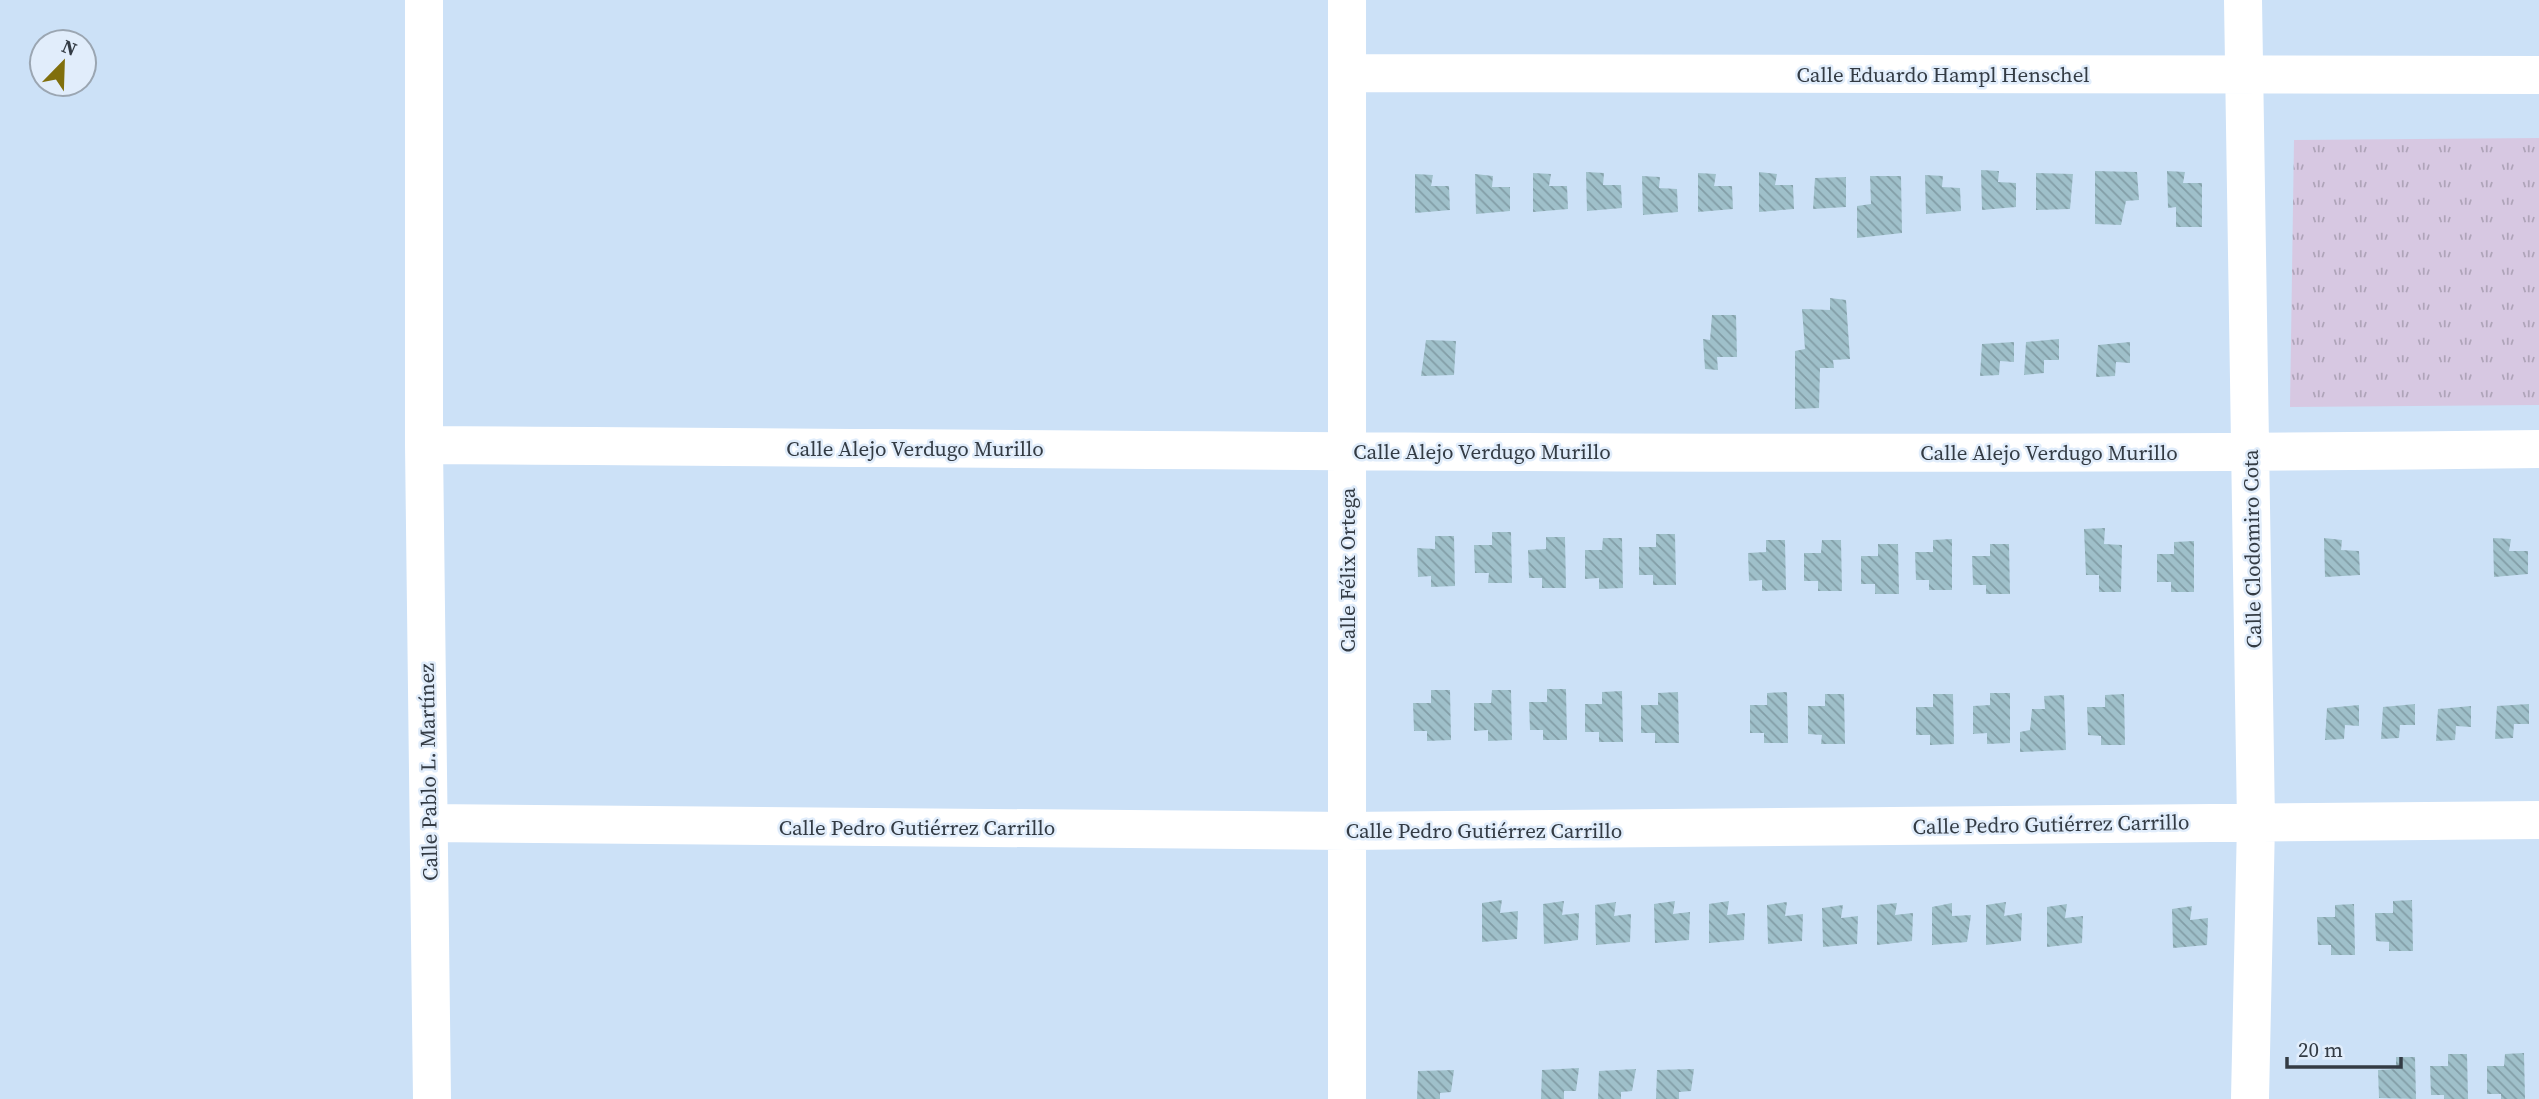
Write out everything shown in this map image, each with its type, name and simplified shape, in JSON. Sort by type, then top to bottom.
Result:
[{"type":"street","name":"Calle Pablo L. Martínez","points":[[424,0],[424,445],[432,1099]]},
{"type":"street","name":"Calle Félix Ortega","points":[[1347,0],[1347,1099]]},
{"type":"street","name":"Calle Clodomiro Cota","points":[[2243,0],[2242,74],[2256,822],[2250,1099]]},
{"type":"street","name":"Calle Eduardo Hampl Henschel","points":[[1347,74],[2539,75]]},
{"type":"street","name":"Calle Alejo Verdugo Murillo","points":[[424,445],[2251,453],[2539,449]]},
{"type":"street","name":"Calle Pedro Gutiérrez Carrillo","points":[[429,823],[1347,831],[2539,820]]},
{"type":"green space","points":[[2539,138],[2539,405],[2290,407],[2294,140]]},
{"type":"building","points":[[1981,170],[1999,171],[1998,182],[2016,183],[2016,207],[1982,210]]},
{"type":"building","points":[[2095,171],[2137,172],[2139,200],[2126,201],[2121,225],[2095,224]]},
{"type":"building","points":[[2167,171],[2185,172],[2183,183],[2202,183],[2202,227],[2176,227],[2176,207],[2168,208]]},
{"type":"building","points":[[1586,172],[1604,173],[1603,185],[1621,185],[1622,208],[1587,211]]},
{"type":"building","points":[[1759,172],[1777,174],[1775,185],[1793,185],[1794,209],[1759,212]]},
{"type":"building","points":[[1533,173],[1551,174],[1549,186],[1567,186],[1568,209],[1533,212]]},
{"type":"building","points":[[1698,173],[1716,174],[1714,186],[1732,186],[1733,209],[1698,212]]},
{"type":"building","points":[[2036,173],[2073,174],[2070,209],[2036,210]]},
{"type":"building","points":[[1415,174],[1433,175],[1431,186],[1449,186],[1450,210],[1415,213]]},
{"type":"building","points":[[1475,174],[1493,176],[1492,187],[1510,187],[1510,211],[1476,214]]},
{"type":"building","points":[[1925,175],[1943,176],[1942,187],[1960,188],[1961,211],[1926,214]]},
{"type":"building","points":[[1642,176],[1660,177],[1659,188],[1677,189],[1678,212],[1643,215]]},
{"type":"building","points":[[1870,176],[1901,176],[1902,233],[1857,238],[1857,206],[1871,204]]},
{"type":"building","points":[[1846,177],[1846,207],[1813,209],[1815,178]]},
{"type":"building","points":[[1830,298],[1846,300],[1850,359],[1833,360],[1834,368],[1820,368],[1819,408],[1795,409],[1795,351],[1805,349],[1802,309],[1830,310]]},
{"type":"building","points":[[1712,315],[1736,315],[1737,357],[1717,357],[1718,370],[1705,369],[1703,339],[1710,340]]},
{"type":"building","points":[[2059,339],[2059,360],[2044,360],[2044,373],[2024,375],[2026,342]]},
{"type":"building","points":[[1426,340],[1456,341],[1454,375],[1421,376]]},
{"type":"building","points":[[2014,342],[2014,362],[2000,361],[1999,375],[1980,376],[1982,344]]},
{"type":"building","points":[[2130,342],[2130,363],[2116,362],[2115,376],[2096,377],[2098,345]]},
{"type":"building","points":[[2105,528],[2104,544],[2122,545],[2121,592],[2099,592],[2099,575],[2086,575],[2084,529]]},
{"type":"building","points":[[1492,532],[1511,532],[1512,583],[1488,583],[1489,573],[1475,573],[1474,545],[1492,545]]},
{"type":"building","points":[[1656,534],[1675,534],[1676,585],[1653,585],[1653,575],[1639,575],[1639,547],[1656,547]]},
{"type":"building","points":[[1435,536],[1454,536],[1455,586],[1431,587],[1431,576],[1418,577],[1417,548],[1435,549]]},
{"type":"building","points":[[1546,537],[1565,537],[1566,588],[1542,588],[1542,578],[1529,578],[1528,550],[1546,549]]},
{"type":"building","points":[[1603,538],[1622,538],[1623,588],[1599,589],[1599,578],[1585,579],[1585,550],[1602,550]]},
{"type":"building","points":[[2324,538],[2342,540],[2341,550],[2359,551],[2360,575],[2325,577]]},
{"type":"building","points":[[2493,538],[2511,539],[2509,551],[2528,551],[2528,574],[2494,577]]},
{"type":"building","points":[[1952,539],[1952,590],[1929,590],[1929,580],[1916,580],[1915,552],[1933,552],[1933,540]]},
{"type":"building","points":[[1766,540],[1785,540],[1786,590],[1762,591],[1762,580],[1749,581],[1748,553],[1766,552]]},
{"type":"building","points":[[1822,540],[1841,540],[1842,591],[1818,591],[1818,581],[1804,581],[1804,553],[1821,553]]},
{"type":"building","points":[[2194,541],[2194,592],[2171,592],[2171,582],[2157,582],[2157,554],[2174,554],[2174,542]]},
{"type":"building","points":[[1878,544],[1898,544],[1899,594],[1875,594],[1875,584],[1861,584],[1861,556],[1878,556]]},
{"type":"building","points":[[1990,544],[2009,544],[2010,594],[1986,594],[1986,585],[1973,585],[1972,556],[1990,556]]},
{"type":"building","points":[[1547,689],[1566,689],[1567,740],[1543,740],[1543,730],[1530,730],[1529,702],[1547,702]]},
{"type":"building","points":[[1431,690],[1450,690],[1451,740],[1427,741],[1427,731],[1414,731],[1413,703],[1431,703]]},
{"type":"building","points":[[1492,690],[1511,690],[1512,740],[1488,741],[1488,730],[1474,731],[1474,703],[1491,703]]},
{"type":"building","points":[[1622,691],[1623,742],[1599,742],[1599,732],[1585,732],[1585,704],[1602,704],[1602,692]]},
{"type":"building","points":[[1678,692],[1679,743],[1655,743],[1655,733],[1641,733],[1641,705],[1658,705],[1658,693]]},
{"type":"building","points":[[1787,692],[1788,743],[1764,743],[1764,733],[1750,733],[1750,705],[1767,705],[1767,693]]},
{"type":"building","points":[[1990,693],[2010,693],[2010,743],[1987,744],[1987,733],[1973,734],[1973,706],[1990,705]]},
{"type":"building","points":[[1825,694],[1844,694],[1845,744],[1821,744],[1822,735],[1808,734],[1808,706],[1825,706]]},
{"type":"building","points":[[1933,694],[1953,694],[1954,744],[1930,745],[1930,735],[1916,735],[1916,707],[1933,707]]},
{"type":"building","points":[[2124,694],[2125,745],[2101,745],[2101,736],[2088,735],[2087,707],[2105,707],[2105,695]]},
{"type":"building","points":[[2064,695],[2066,750],[2020,752],[2020,732],[2030,730],[2032,709],[2045,709],[2044,696]]},
{"type":"building","points":[[2415,704],[2415,725],[2400,725],[2399,738],[2381,739],[2383,707]]},
{"type":"building","points":[[2529,704],[2529,724],[2514,724],[2513,738],[2495,739],[2497,706]]},
{"type":"building","points":[[2359,705],[2359,726],[2345,725],[2344,739],[2325,740],[2327,708]]},
{"type":"building","points":[[2471,706],[2471,727],[2456,726],[2455,740],[2436,741],[2438,709]]},
{"type":"building","points":[[1502,900],[1500,913],[1518,911],[1517,939],[1482,942],[1482,903]]},
{"type":"building","points":[[2412,900],[2413,951],[2389,951],[2389,942],[2376,941],[2375,913],[2393,913],[2393,901]]},
{"type":"building","points":[[1564,901],[1562,915],[1579,913],[1578,940],[1544,944],[1543,904]]},
{"type":"building","points":[[1675,901],[1673,914],[1690,912],[1689,940],[1655,943],[1654,904]]},
{"type":"building","points":[[1729,901],[1727,915],[1745,913],[1744,940],[1709,943],[1709,904]]},
{"type":"building","points":[[1616,902],[1614,916],[1631,914],[1630,942],[1596,945],[1595,905]]},
{"type":"building","points":[[1787,902],[1785,916],[1803,914],[1802,941],[1768,944],[1767,905]]},
{"type":"building","points":[[2006,902],[2004,916],[2022,913],[2021,941],[1986,945],[1986,905]]},
{"type":"building","points":[[1897,903],[1895,915],[1913,913],[1912,941],[1877,945],[1877,905]]},
{"type":"building","points":[[1952,903],[1952,916],[1971,915],[1967,942],[1932,945],[1932,907]]},
{"type":"building","points":[[2067,904],[2065,918],[2083,916],[2082,943],[2047,947],[2047,907]]},
{"type":"building","points":[[2354,904],[2355,955],[2331,955],[2331,945],[2318,945],[2317,917],[2335,917],[2335,905]]},
{"type":"building","points":[[1843,905],[1841,918],[1858,916],[1857,944],[1823,947],[1822,908]]},
{"type":"building","points":[[2192,906],[2190,920],[2208,918],[2207,945],[2173,948],[2172,909]]},
{"type":"building","points":[[2524,1053],[2525,1099],[2501,1099],[2501,1094],[2487,1094],[2487,1066],[2504,1066],[2505,1054]]},
{"type":"building","points":[[2448,1054],[2467,1054],[2468,1099],[2444,1099],[2444,1095],[2431,1095],[2430,1066],[2448,1066]]},
{"type":"building","points":[[2396,1057],[2415,1057],[2416,1099],[2379,1098],[2378,1070],[2396,1069]]},
{"type":"building","points":[[1579,1068],[1576,1091],[1564,1091],[1564,1099],[1541,1099],[1542,1070]]},
{"type":"building","points":[[1636,1069],[1632,1091],[1621,1092],[1621,1099],[1598,1099],[1599,1071]]},
{"type":"building","points":[[1694,1069],[1691,1091],[1679,1092],[1679,1099],[1656,1099],[1657,1070]]},
{"type":"building","points":[[1454,1070],[1451,1092],[1440,1093],[1440,1099],[1417,1099],[1418,1071]]}]
